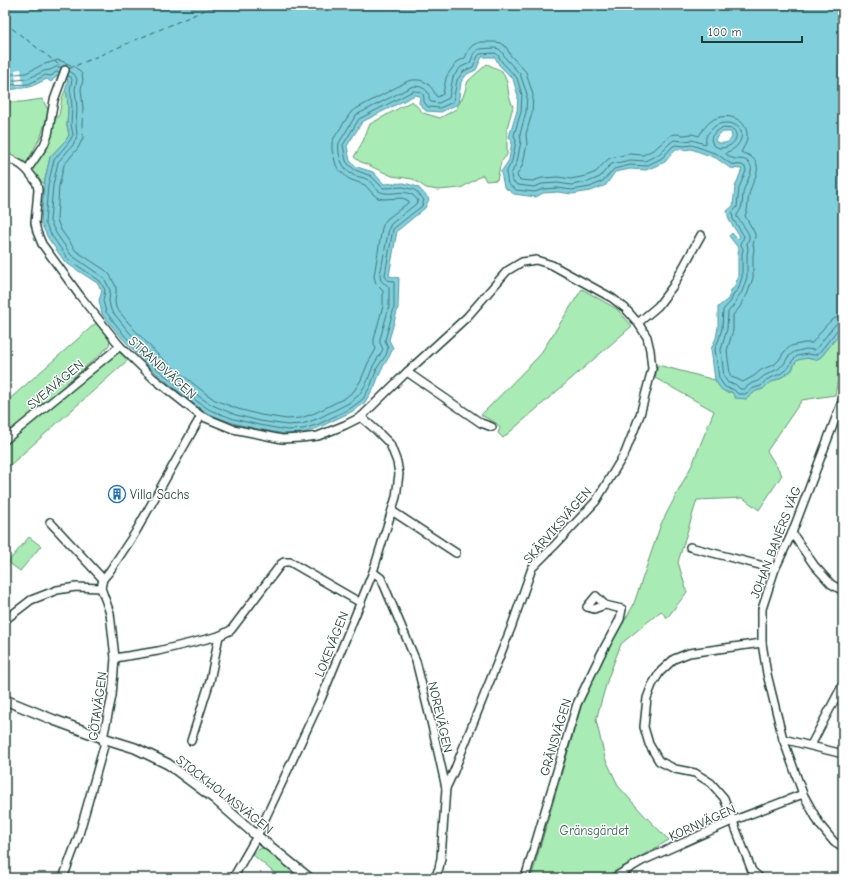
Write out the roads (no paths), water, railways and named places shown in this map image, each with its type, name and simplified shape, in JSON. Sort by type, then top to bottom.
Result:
[{"type":"street","points":[[27,170],[44,145],[48,135],[54,100],[65,70]]},
{"type":"street","name":"STRANDVÄGEN","points":[[5,156],[27,170],[37,184],[37,232],[42,244],[80,296],[120,346],[153,378],[201,416],[234,429],[282,439],[318,436],[361,417]]},
{"type":"street","points":[[638,323],[658,306],[673,286],[701,234]]},
{"type":"street","name":"SKÄRVIKSVÄGEN","points":[[361,417],[467,317],[506,271],[522,262],[536,260],[552,265],[612,298],[625,308],[638,323],[647,337],[652,369],[640,415],[624,453],[596,501],[532,568],[511,628],[454,772],[446,788]]},
{"type":"street","name":"SVEAVÄGEN","points":[[5,440],[120,346]]},
{"type":"street","points":[[407,372],[481,423],[492,428]]},
{"type":"street","name":"JOHAN BANÉRS VÄG","points":[[843,399],[792,533],[775,569],[762,609],[762,643],[767,674],[783,739],[803,794],[820,825],[834,842],[843,848]]},
{"type":"street","points":[[5,620],[31,600],[57,590],[76,587],[101,588],[103,579],[135,533],[201,416]]},
{"type":"street","name":"LOKEVÄGEN","points":[[233,878],[257,836],[321,699],[373,572],[396,497],[399,474],[397,462],[390,444],[361,417]]},
{"type":"street","points":[[392,511],[456,552]]},
{"type":"street","points":[[50,522],[103,579]]},
{"type":"street","points":[[792,533],[814,565],[830,584],[843,591]]},
{"type":"street","points":[[690,547],[775,569]]},
{"type":"street","points":[[115,658],[158,651],[219,636],[231,630],[284,562],[290,562],[361,603]]},
{"type":"street","name":"NOREVÄGEN","points":[[373,572],[381,578],[416,661],[446,788],[441,858],[435,878]]},
{"type":"street","name":"GÖTAVÄGEN","points":[[63,878],[80,831],[104,746],[104,738],[112,696],[115,658],[110,613],[101,588]]},
{"type":"street","name":"GRÄNSVÄGEN","points":[[525,878],[577,704],[620,619],[622,609],[605,605]]},
{"type":"street","points":[[191,741],[210,681],[219,636]]},
{"type":"street","points":[[760,878],[752,871],[724,798],[711,783],[695,773],[675,769],[659,761],[649,744],[644,727],[647,698],[652,685],[660,672],[674,659],[689,653],[762,643]]},
{"type":"street","points":[[811,745],[843,684]]},
{"type":"street","name":"STOCKHOLMSVÄGEN","points":[[5,700],[54,720],[135,748],[168,764],[215,799],[257,836],[309,878]]},
{"type":"street","points":[[783,739],[843,754]]},
{"type":"street","name":"KORNVÄGEN","points":[[613,878],[642,862],[732,821],[803,794]]},
{"type":"street","points":[[748,878],[752,871]]},
{"type":"water","points":[[5,5],[843,5],[843,330],[821,357],[815,360],[807,358],[798,360],[792,370],[768,384],[763,389],[756,391],[746,399],[735,398],[732,392],[726,392],[721,389],[715,380],[711,349],[716,338],[718,327],[718,307],[728,299],[738,276],[739,249],[729,236],[732,233],[737,239],[740,237],[729,220],[727,211],[733,206],[735,187],[742,169],[730,168],[716,158],[691,149],[676,149],[665,162],[646,170],[630,169],[615,172],[606,185],[591,191],[572,194],[558,192],[543,193],[536,197],[514,194],[504,187],[501,172],[509,160],[512,141],[509,137],[517,111],[518,96],[513,79],[499,65],[495,57],[482,57],[476,70],[467,74],[461,82],[458,104],[441,112],[426,111],[419,103],[420,96],[415,95],[362,122],[347,146],[350,161],[357,167],[373,172],[384,184],[404,183],[418,187],[429,199],[425,208],[397,231],[389,276],[399,278],[398,308],[389,340],[393,348],[381,370],[375,386],[365,402],[353,411],[304,433],[286,434],[233,423],[208,414],[196,406],[149,367],[102,314],[99,300],[102,291],[97,283],[65,262],[48,238],[41,223],[44,184],[50,157],[69,135],[67,125],[67,93],[65,91],[68,80],[58,75],[51,82],[47,79],[30,87],[8,90],[7,95],[5,96]],"holes":[[[731,132],[732,137],[729,141],[723,143],[716,142],[715,139],[719,134]]]},
{"type":"place","name":"Villa Sachs","points":[[117,494]]},
{"type":"park label","name":"Gränsgärdet","points":[[594,830]]}]
